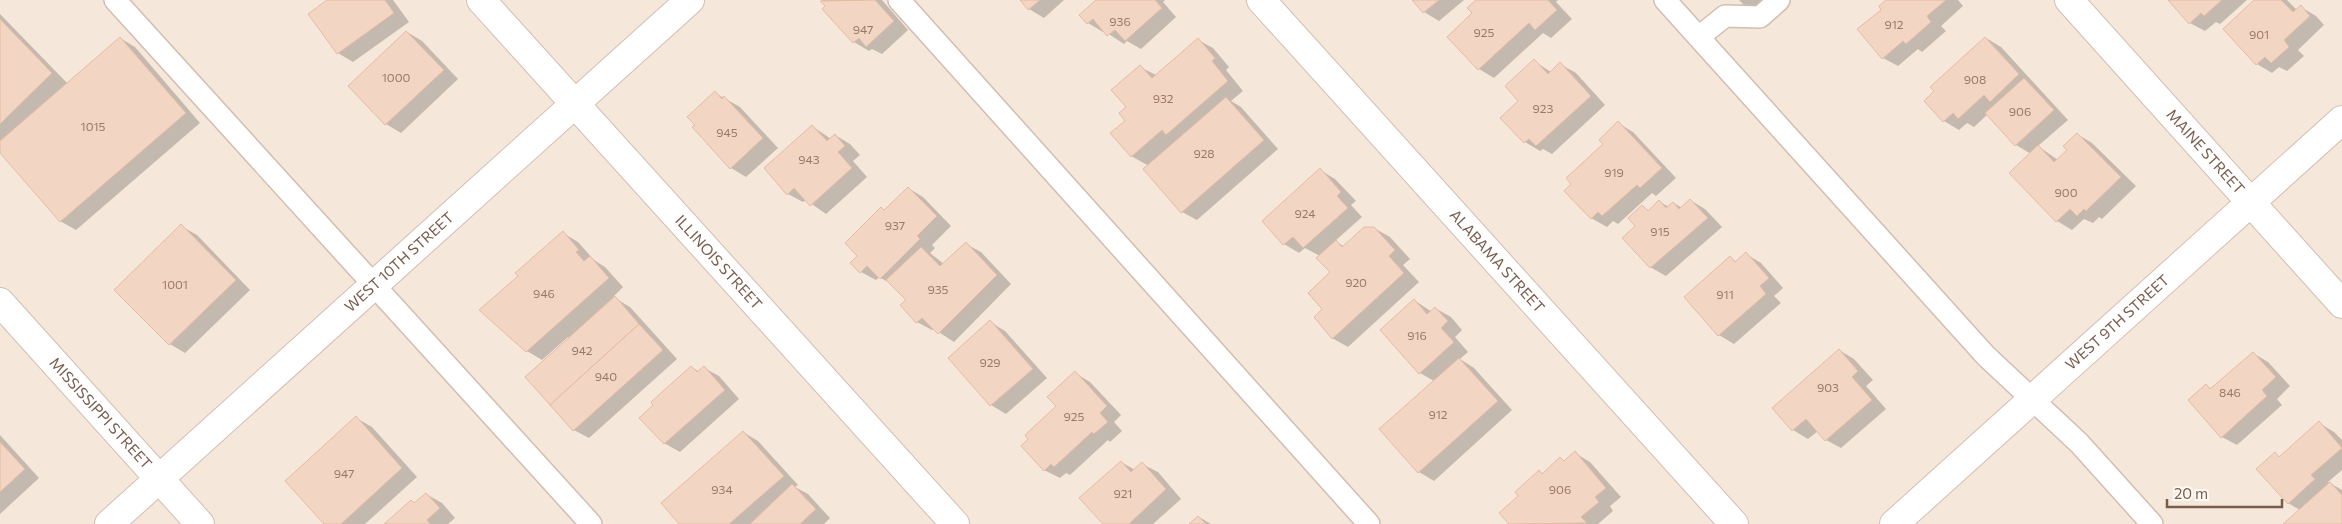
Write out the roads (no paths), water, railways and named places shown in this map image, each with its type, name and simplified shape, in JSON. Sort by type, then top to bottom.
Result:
[{"type":"street","name":"ILLINOIS STREET","points":[[482,0],[954,524]]},
{"type":"street","name":"WEST 10TH STREET","points":[[109,524],[690,0]]},
{"type":"street","name":"ALABAMA STREET","points":[[1261,0],[1734,524]]},
{"type":"street","name":"MAINE STREET","points":[[2068,0],[2342,304]]},
{"type":"street","name":"WEST 9TH STREET","points":[[1894,524],[2342,120]]},
{"type":"street","name":"MISSISSIPPI STREET","points":[[0,302],[200,524]]},
{"type":"lane","points":[[116,0],[591,524]]},
{"type":"lane","points":[[899,0],[1369,524]]},
{"type":"lane","points":[[1665,0],[1986,356],[2079,443],[2152,524]]},
{"type":"lane","points":[[1699,37],[1725,16],[1760,17],[1779,0]]}]
